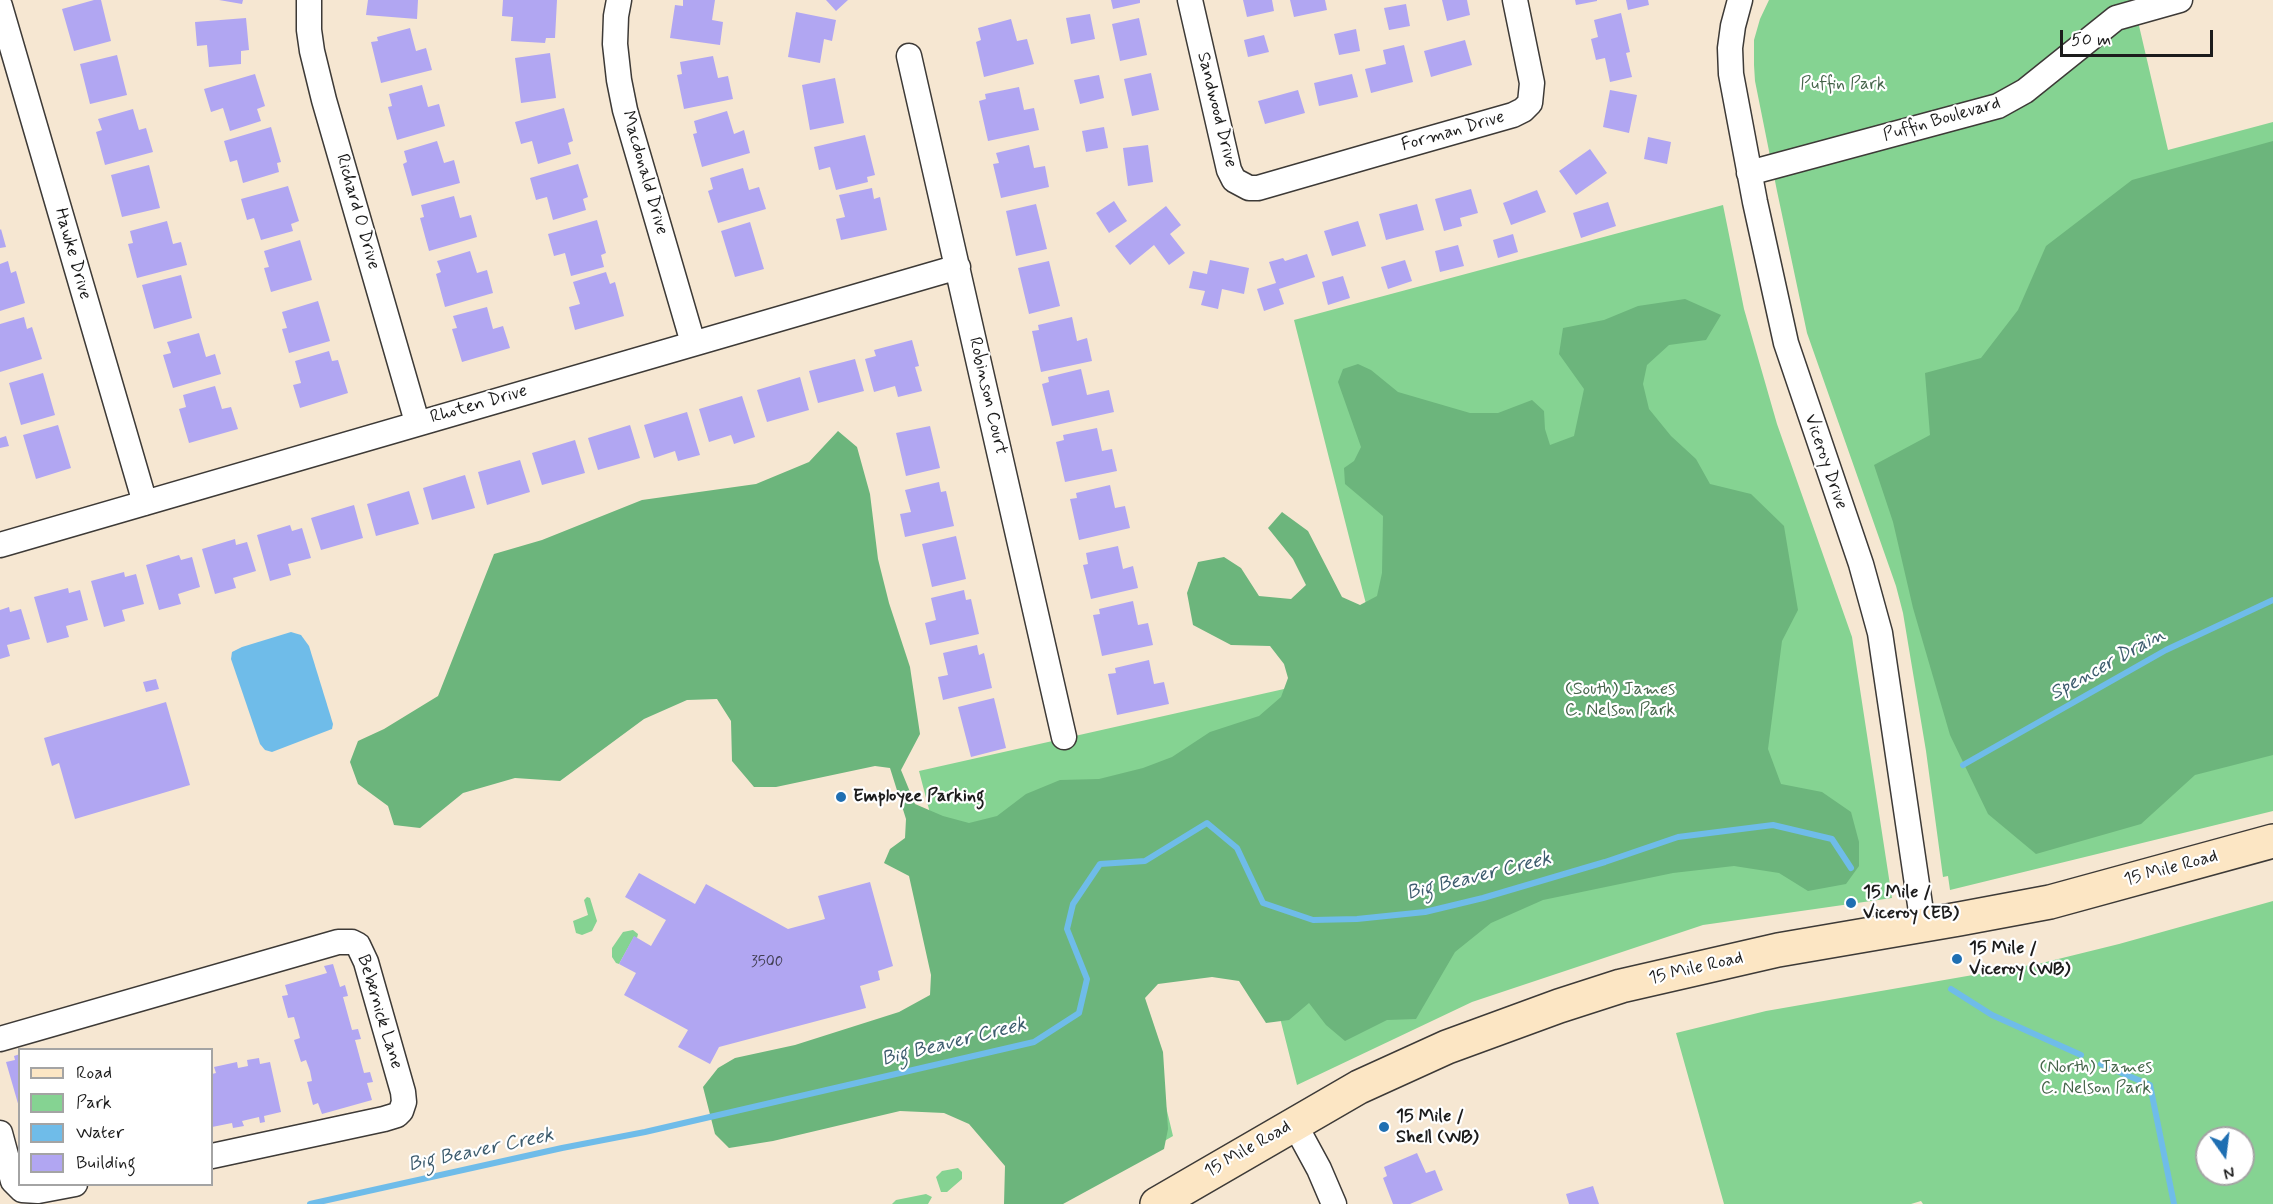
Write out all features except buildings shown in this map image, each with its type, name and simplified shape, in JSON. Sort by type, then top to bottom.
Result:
[{"type":"main road","name":"15 Mile Road","points":[[1157,1204],[1359,1087],[1447,1047],[1524,1018],[1621,986],[1778,950],[2050,902],[2273,841]]},
{"type":"street","name":"Richard O Drive","points":[[309,0],[309,30],[319,80],[417,422]]},
{"type":"street","name":"Macdonald Drive","points":[[619,0],[615,44],[619,80],[693,343]]},
{"type":"street","name":"Sandwood Drive","points":[[1190,0],[1229,170],[1234,180],[1249,188],[1258,188],[1376,154]]},
{"type":"street","name":"Forman Drive","points":[[1376,154],[1514,115],[1530,103],[1532,83],[1515,0]]},
{"type":"street","name":"Viceroy Drive","points":[[1740,0],[1730,48],[1731,74],[1749,172],[1786,343],[1861,564],[1880,633],[1923,925]]},
{"type":"street","name":"Puffin Boulevard","points":[[1749,172],[1998,106],[2025,91],[2116,18],[2180,0]]},
{"type":"street","name":"Hawke Drive","points":[[0,6],[3,30],[145,503]]},
{"type":"street","name":"Robinson Court","points":[[909,56],[1064,736]]},
{"type":"street","name":"Rhoten Drive","points":[[0,545],[417,422],[958,267]]},
{"type":"street","name":"Bebernick Lane","points":[[0,1039],[338,942],[352,942],[358,945],[366,962],[403,1092],[404,1102],[401,1111],[397,1115],[384,1119],[213,1156]]},
{"type":"street","points":[[1294,1123],[1319,1169],[1334,1204]]},
{"type":"street","points":[[0,1133],[13,1181],[22,1190],[38,1191],[69,1186]]},
{"type":"green space","name":"Puffin Park","points":[[1769,0],[2133,0],[2168,150],[2273,122],[2273,811],[1950,890],[1948,876],[1943,877],[1926,751],[1903,613],[1896,586],[1807,333],[1777,191],[1755,81],[1754,65],[1754,40]]},
{"type":"green space","points":[[2273,141],[2273,755],[2195,775],[2141,824],[2036,854],[1988,814],[1950,735],[1913,608],[1893,522],[1874,465],[1930,435],[1925,373],[1981,358],[2018,310],[2046,246],[2132,180]]},
{"type":"green space","name":"(South) James C. Nelson Park","points":[[1723,205],[1744,309],[1777,424],[1852,637],[1892,898],[1703,925],[1472,1002],[1297,1085],[1237,848],[1113,885],[1173,1136],[1055,1204],[1032,1204],[919,771],[1382,667],[1294,320]]},
{"type":"green space","name":"(South) James C. Nelson Park","points":[[1685,299],[1721,315],[1706,340],[1669,345],[1647,365],[1643,384],[1649,409],[1671,436],[1696,459],[1710,484],[1751,494],[1784,526],[1798,610],[1782,641],[1768,749],[1781,784],[1822,792],[1851,812],[1859,842],[1859,866],[1846,884],[1808,891],[1779,873],[1734,866],[1673,873],[1543,900],[1491,923],[1455,952],[1416,1019],[1387,1020],[1345,1041],[1326,1025],[1309,1003],[1289,1020],[1266,1023],[1239,981],[1212,977],[1158,984],[1145,998],[1163,1052],[1168,1129],[1164,1149],[1063,1204],[1004,1204],[1005,1166],[969,1124],[944,1113],[900,1111],[773,1141],[729,1148],[715,1134],[703,1087],[718,1068],[735,1058],[795,1045],[899,1012],[930,995],[931,975],[909,876],[884,863],[890,849],[905,838],[906,819],[890,768],[875,766],[776,787],[754,787],[732,761],[731,721],[717,699],[687,700],[644,719],[560,781],[515,778],[463,793],[420,828],[394,825],[388,806],[358,784],[350,762],[358,741],[384,729],[438,696],[494,554],[542,540],[642,500],[756,484],[809,462],[838,431],[857,447],[870,494],[878,559],[889,603],[910,667],[920,734],[901,770],[915,804],[943,816],[969,823],[997,816],[1026,794],[1060,780],[1099,779],[1143,768],[1172,757],[1210,732],[1259,716],[1281,697],[1288,678],[1284,664],[1270,646],[1231,645],[1193,625],[1187,593],[1198,562],[1224,557],[1241,568],[1259,596],[1291,599],[1306,585],[1293,559],[1268,528],[1282,512],[1308,531],[1342,597],[1360,605],[1377,596],[1382,573],[1383,516],[1345,484],[1344,468],[1354,461],[1361,447],[1338,382],[1343,369],[1358,364],[1371,370],[1398,392],[1470,413],[1498,413],[1532,400],[1544,411],[1545,429],[1550,445],[1574,436],[1584,389],[1559,354],[1563,328],[1604,320],[1638,306]]},
{"type":"green space","points":[[587,897],[590,898],[597,921],[592,931],[582,935],[576,933],[573,921],[588,915],[584,900]]},
{"type":"green space","name":"(North) James C. Nelson Park","points":[[2273,901],[2273,1204],[1923,1204],[1921,1201],[1911,1204],[1724,1204],[1676,1033],[1766,1011],[2042,963]]},
{"type":"green space","points":[[633,930],[638,934],[637,938],[634,937],[619,964],[616,963],[612,957],[612,948],[623,932]]},
{"type":"green space","points":[[958,1168],[962,1172],[962,1179],[947,1192],[941,1192],[936,1177],[942,1171]]},
{"type":"green space","points":[[926,1194],[932,1197],[928,1204],[892,1204],[896,1200]]},
{"type":"water","points":[[291,632],[301,635],[309,646],[333,724],[332,729],[272,752],[265,750],[260,744],[231,659],[232,652]]},
{"type":"waterway","name":"Spencer Drain","points":[[1963,765],[2166,650],[2273,600]]},
{"type":"waterway","name":"Big Beaver Creek","points":[[310,1204],[645,1132],[1034,1042],[1079,1013],[1087,979],[1067,929],[1073,904],[1100,864],[1145,861],[1207,823],[1237,848],[1263,903],[1313,920],[1357,919],[1425,912],[1483,898],[1605,862],[1678,837],[1773,825],[1832,839],[1851,868]]},
{"type":"waterway","name":"Big Beaver Creek","points":[[1951,989],[1992,1015],[2081,1055]]},
{"type":"waterway","name":"Big Beaver Creek","points":[[2101,1064],[2150,1085],[2174,1204]]},
{"type":"place","name":"Employee Parking","points":[[841,797]]},
{"type":"place","name":"15 Mile / Viceroy (EB)","points":[[1851,903]]},
{"type":"place","name":"15 Mile / Viceroy (WB)","points":[[1957,959]]},
{"type":"place","name":"15 Mile / Shell (WB)","points":[[1384,1127]]}]
